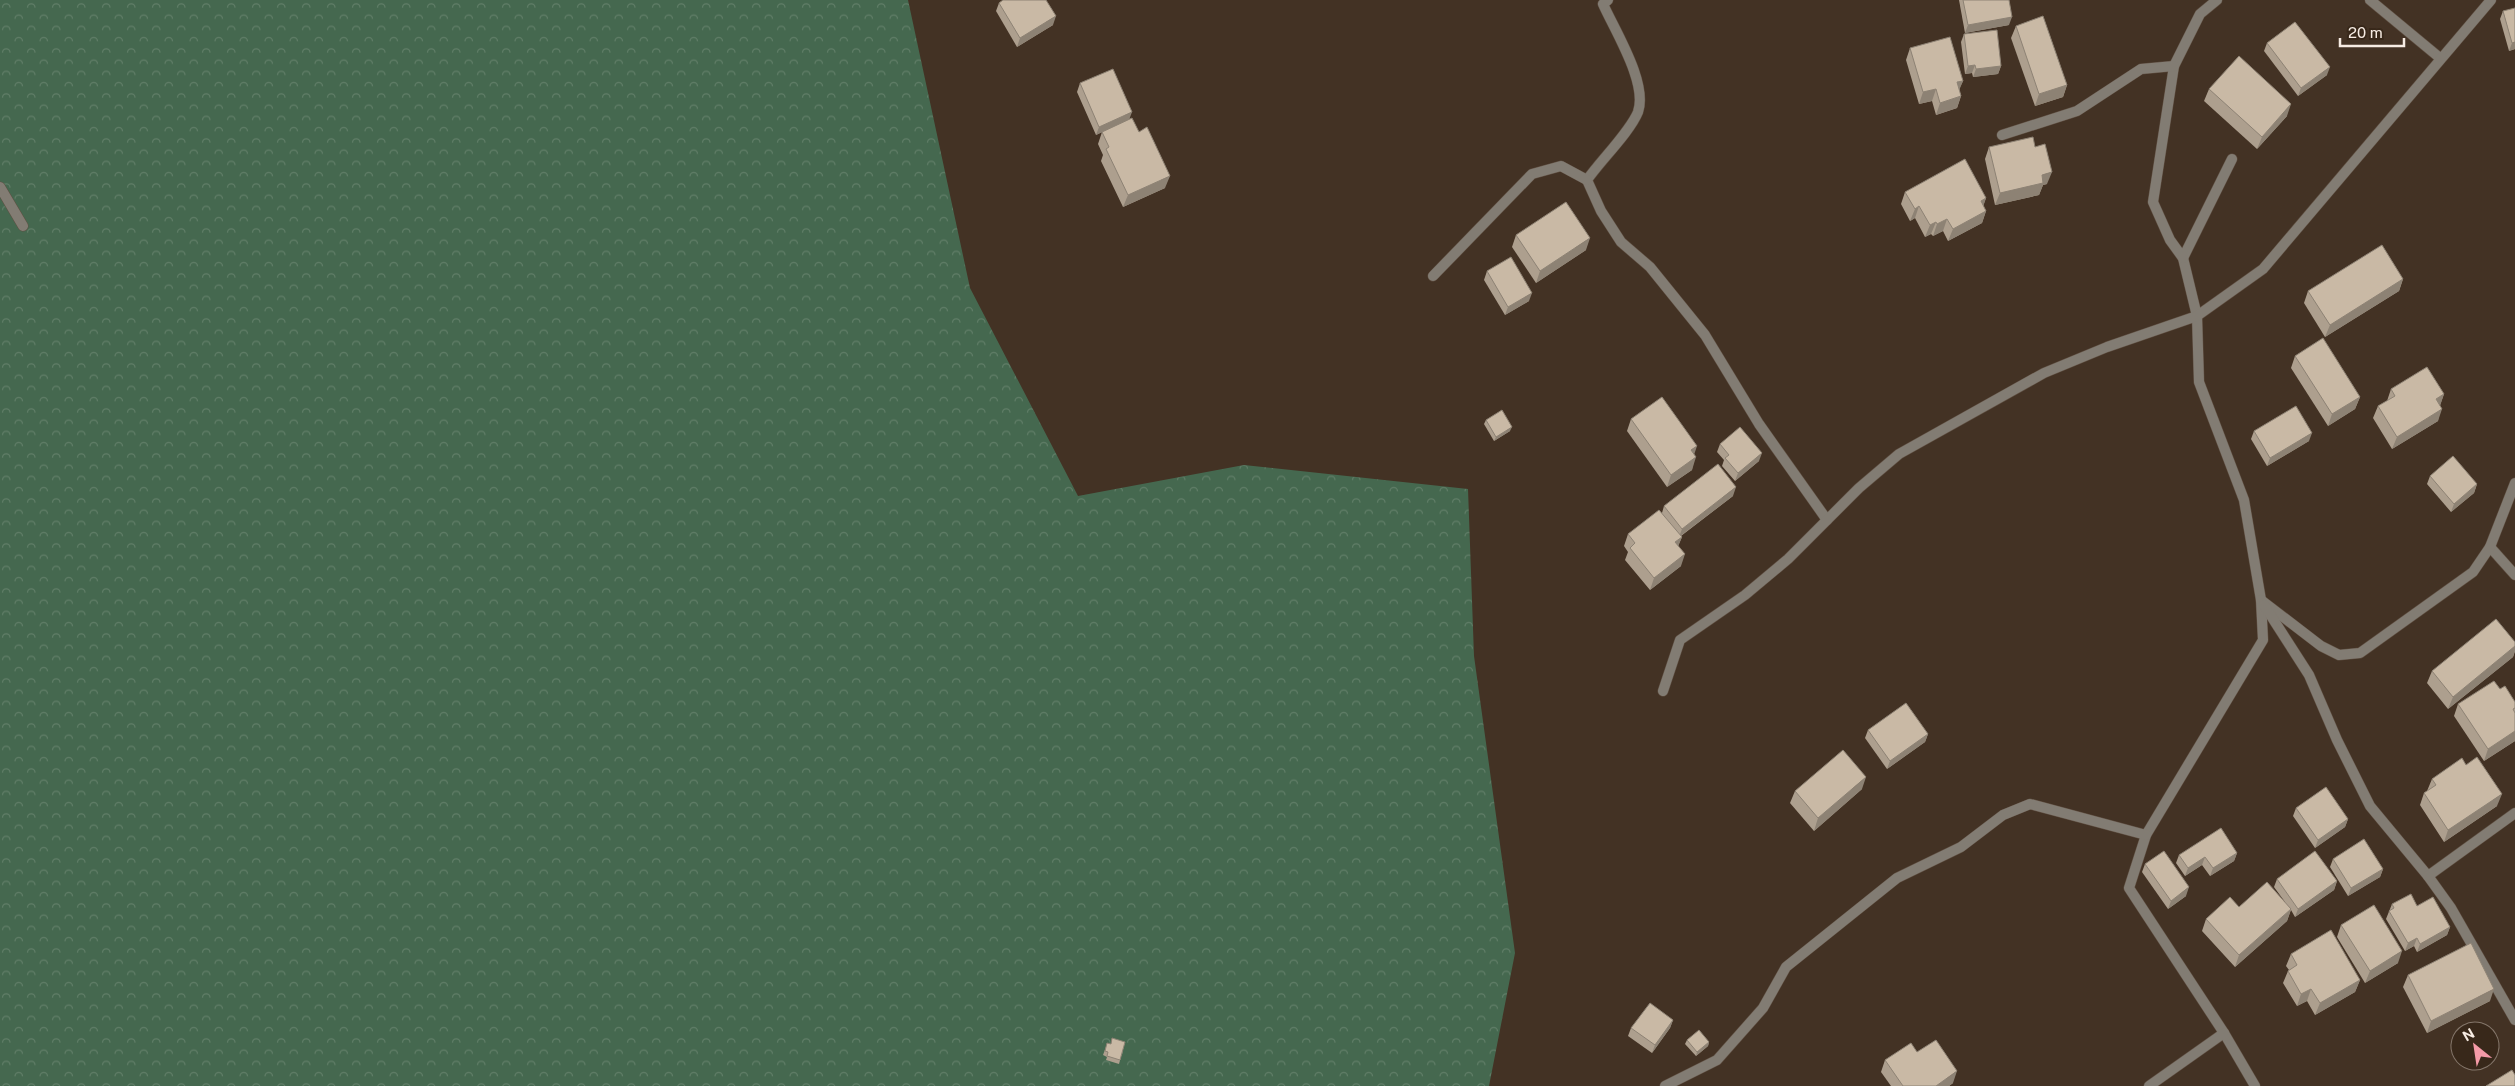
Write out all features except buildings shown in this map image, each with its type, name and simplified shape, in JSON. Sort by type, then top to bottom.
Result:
[{"type":"street","points":[[1587,180],[1638,112],[1640,91],[1628,56],[1603,4],[1608,0]]},
{"type":"street","points":[[2216,0],[2200,14],[2174,66],[2153,202],[2170,240],[2183,258],[2197,316],[2199,382],[2244,500],[2261,600],[2263,640],[2146,835],[2129,888],[2224,1033],[2255,1086]]},
{"type":"street","points":[[2370,0],[2440,58]]},
{"type":"street","points":[[1663,691],[1680,640],[1745,595],[1788,559],[1859,488],[1899,454],[2036,378],[2107,347],[2197,316],[2263,269],[2491,0]]},
{"type":"street","points":[[2002,135],[2077,111],[2141,69],[2174,66]]},
{"type":"street","points":[[2183,258],[2232,159]]},
{"type":"street","points":[[1432,276],[1532,174],[1561,166],[1587,180],[1601,211],[1621,242],[1650,267],[1705,334],[1759,424],[1827,520]]},
{"type":"street","points":[[0,187],[23,226]]},
{"type":"street","points":[[2261,600],[2321,646],[2339,655],[2360,653],[2473,572],[2490,547],[2515,484]]},
{"type":"street","points":[[2490,547],[2515,576]]},
{"type":"street","points":[[2261,600],[2309,675],[2337,740],[2370,806],[2428,876],[2451,908],[2515,1020]]},
{"type":"street","points":[[1665,1086],[1717,1060],[1763,1008],[1786,967],[1897,878],[1962,847],[2003,815],[2030,804],[2146,835]]},
{"type":"street","points":[[2428,876],[2515,812]]},
{"type":"street","points":[[2148,1086],[2224,1033]]},
{"type":"green space","points":[[0,0],[908,0],[970,288],[1078,496],[1244,465],[1468,489],[1474,656],[1515,953],[1489,1086],[0,1086]]}]
